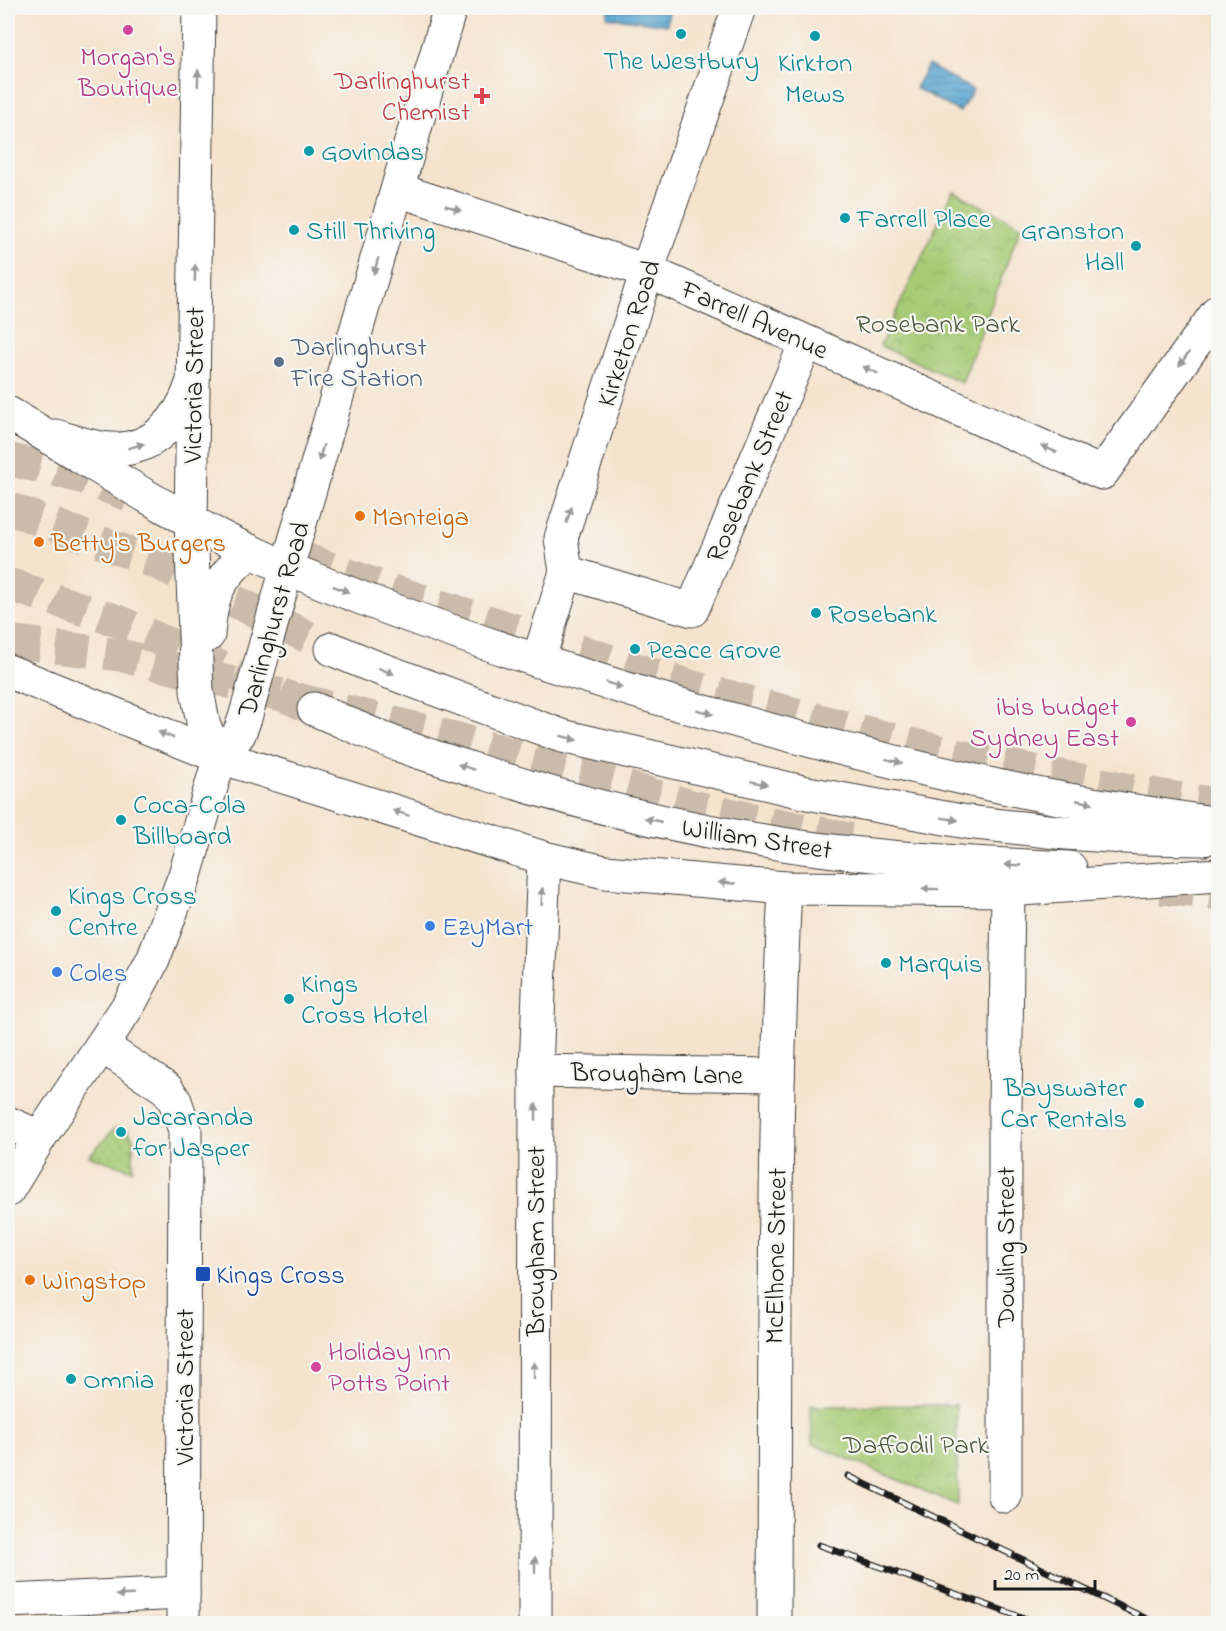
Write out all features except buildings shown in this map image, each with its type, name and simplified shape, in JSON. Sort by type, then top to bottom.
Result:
[{"type":"street","name":"Victoria Street","points":[[199,8],[191,520],[197,692],[204,727],[220,758]]},
{"type":"street","name":"Darlinghurst Road","points":[[8,1190],[40,1137],[130,1003],[166,930],[220,758],[239,734],[245,718],[286,568],[450,8]]},
{"type":"street","name":"Kirketon Road","points":[[538,661],[566,572],[561,538],[647,271],[739,8]]},
{"type":"street","name":"Farrell Avenue","points":[[398,190],[647,271],[1102,472],[1218,312]]},
{"type":"street","name":"Rosebank Street","points":[[566,572],[692,610],[806,343]]},
{"type":"street","points":[[39,431],[90,446],[109,449],[137,446],[149,441],[175,419],[194,378]]},
{"type":"street","points":[[8,413],[141,493],[286,568],[437,626],[538,661],[769,731],[991,785],[1125,810],[1218,824]]},
{"type":"street","points":[[204,727],[208,632],[213,597],[229,571],[250,551]]},
{"type":"street","name":"William Street","points":[[332,649],[370,666],[562,736],[807,793],[967,822],[1054,832],[1141,838],[1218,839]]},
{"type":"street","points":[[8,672],[220,758],[570,865],[625,874],[785,888],[1008,890],[1218,874]]},
{"type":"street","name":"William Street","points":[[314,709],[402,746],[502,779],[599,807],[742,837],[803,847],[924,861],[1218,874]]},
{"type":"street","name":"Brougham Street","points":[[535,1623],[536,1071],[544,858]]},
{"type":"street","name":"McElhone Street","points":[[774,1623],[775,1240],[785,888]]},
{"type":"street","name":"Dowling Street","points":[[1005,1496],[1005,1108],[1008,890]]},
{"type":"street","name":"Victoria Street","points":[[102,1046],[167,1089],[175,1101],[185,1130],[183,1608]]},
{"type":"street","name":"Brougham Lane","points":[[536,1071],[778,1075]]},
{"type":"street","points":[[8,1123],[40,1137]]},
{"type":"street","points":[[8,1601],[183,1608]]},
{"type":"green space","name":"Rosebank Park","points":[[953,191],[1021,226],[962,383],[880,346]]},
{"type":"green space","points":[[115,1128],[128,1130],[133,1138],[133,1170],[89,1156]]},
{"type":"green space","name":"Daffodil Park","points":[[956,1405],[958,1505],[812,1444],[811,1406]]},
{"type":"water","points":[[608,8],[634,8],[669,13],[667,25],[607,17]]},
{"type":"water","points":[[928,65],[973,90],[960,112],[915,88]]},
{"type":"tunnel","points":[[8,459],[81,477],[129,495]]},
{"type":"tunnel","points":[[8,508],[157,563],[332,649]]},
{"type":"tunnel","points":[[299,557],[390,590],[696,688],[949,754],[1162,796],[1218,804]]},
{"type":"tunnel","points":[[8,584],[120,622],[314,709]]},
{"type":"tunnel","points":[[8,641],[120,655],[458,739],[695,807],[858,841]]},
{"type":"tunnel","points":[[1161,888],[1218,894]]},
{"type":"railway","points":[[848,1476],[1157,1624]]},
{"type":"railway","points":[[819,1545],[1040,1624]]},
{"type":"place","name":"Morgan's Boutique","points":[[128,30]]},
{"type":"place","name":"The Westbury","points":[[681,34]]},
{"type":"place","name":"Kirkton Mews","points":[[815,36]]},
{"type":"place","name":"Darlinghurst Chemist","points":[[482,96]]},
{"type":"place","name":"Govindas","points":[[309,151]]},
{"type":"place","name":"Farrell Place","points":[[845,218]]},
{"type":"place","name":"Still Thriving","points":[[294,230]]},
{"type":"place","name":"Granston Hall","points":[[1136,246]]},
{"type":"place","name":"Darlinghurst Fire Station","points":[[279,362]]},
{"type":"place","name":"Manteiga","points":[[360,516]]},
{"type":"place","name":"Betty's Burgers","points":[[39,542]]},
{"type":"place","name":"Rosebank","points":[[816,613]]},
{"type":"place","name":"Peace Grove","points":[[635,649]]},
{"type":"place","name":"ibis budget Sydney East","points":[[1131,722]]},
{"type":"place","name":"Coca-Cola Billboard","points":[[121,820]]},
{"type":"place","name":"Kings Cross Centre","points":[[56,911]]},
{"type":"place","name":"EzyMart","points":[[430,926]]},
{"type":"place","name":"Marquis","points":[[886,963]]},
{"type":"place","name":"Coles","points":[[57,972]]},
{"type":"place","name":"Kings Cross Hotel","points":[[289,999]]},
{"type":"place","name":"Bayswater Car Rentals","points":[[1139,1103]]},
{"type":"place","name":"Jacaranda for Jasper","points":[[121,1132]]},
{"type":"place","name":"Kings Cross","points":[[203,1274]]},
{"type":"place","name":"Wingstop","points":[[30,1280]]},
{"type":"place","name":"Holiday Inn Potts Point","points":[[316,1367]]},
{"type":"place","name":"Omnia","points":[[71,1379]]}]
